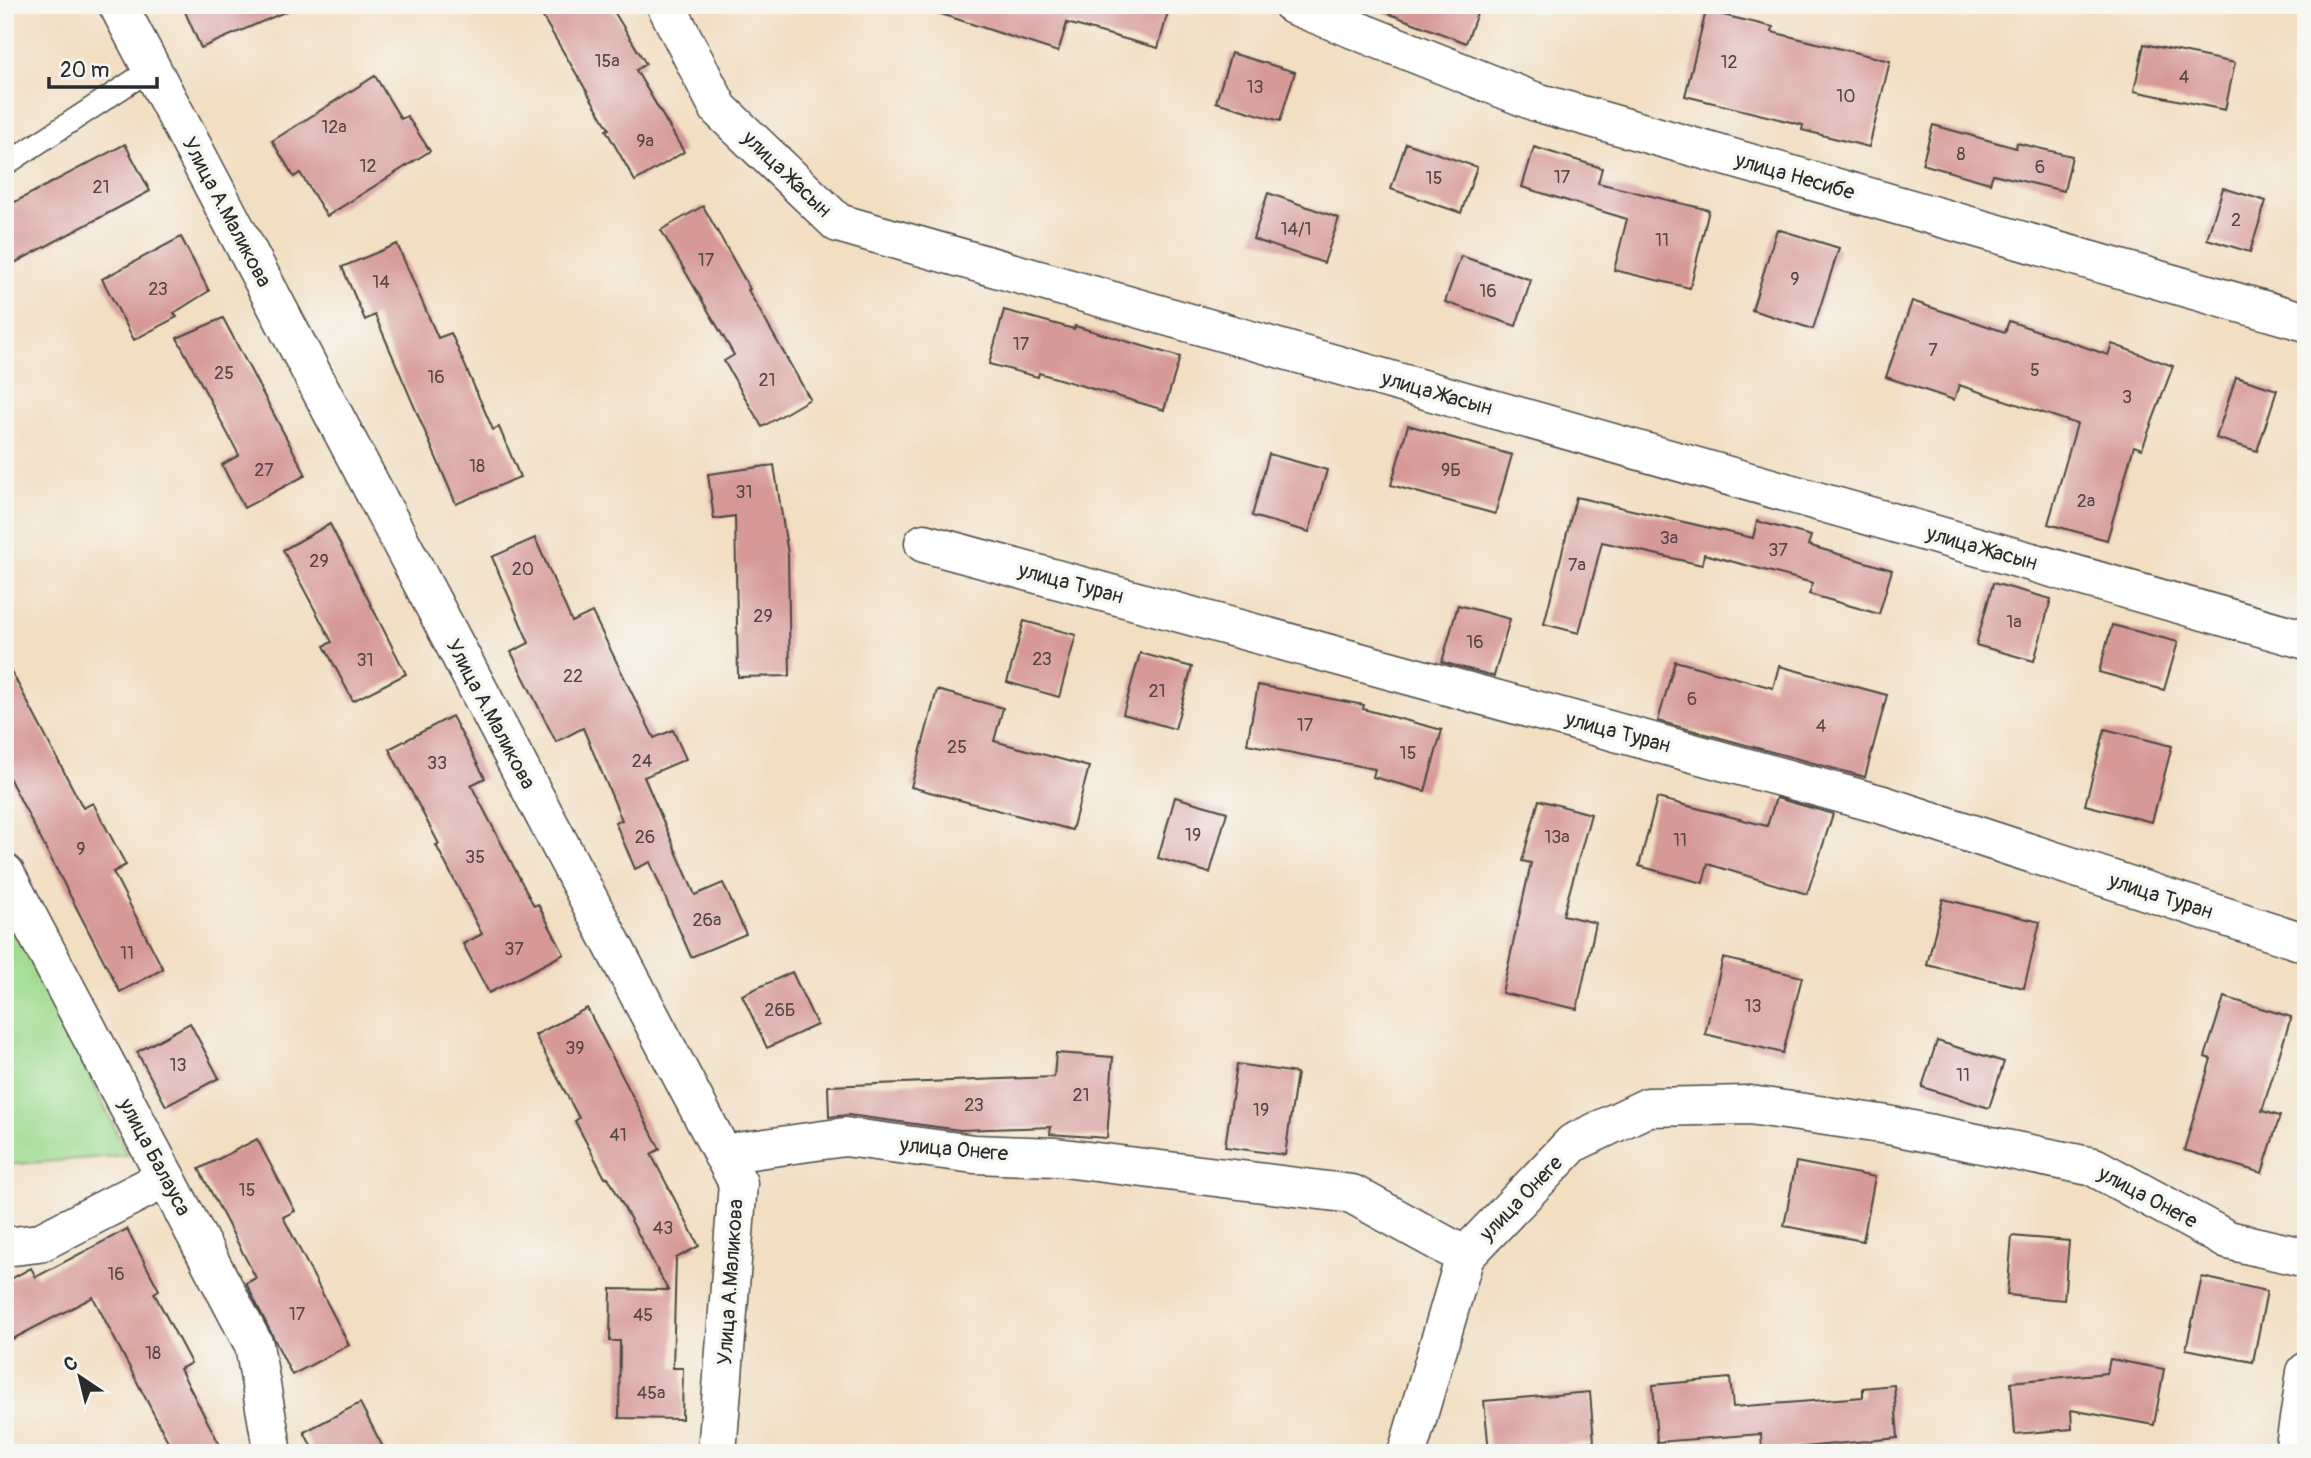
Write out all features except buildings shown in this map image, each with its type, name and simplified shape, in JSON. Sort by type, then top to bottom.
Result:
[{"type":"street","name":"Улица А.Маликова","points":[[118,5],[738,1183],[717,1453]]},
{"type":"street","name":"улица Жасын","points":[[666,5],[719,109],[838,223],[2306,640]]},
{"type":"street","name":"улица Несибе","points":[[1293,5],[1536,103],[2306,322]]},
{"type":"street","name":"улица Туран","points":[[924,542],[1883,805],[2306,943]]},
{"type":"street","name":"улица Балауса","points":[[5,873],[254,1345],[273,1453]]},
{"type":"street","name":"улица Онеге","points":[[722,1154],[845,1138],[974,1154],[1056,1157],[1352,1194],[1465,1256],[1573,1143],[1648,1107],[1750,1105],[1888,1125],[2094,1167],[2228,1240],[2306,1258]]},
{"type":"street","points":[[5,1247],[39,1243],[166,1178]]},
{"type":"street","points":[[1407,1453],[1465,1256]]},
{"type":"street","points":[[2294,1453],[2306,1372]]},
{"type":"lane","points":[[5,165],[151,69]]},
{"type":"green space","points":[[5,894],[127,1155],[5,1165]]}]
